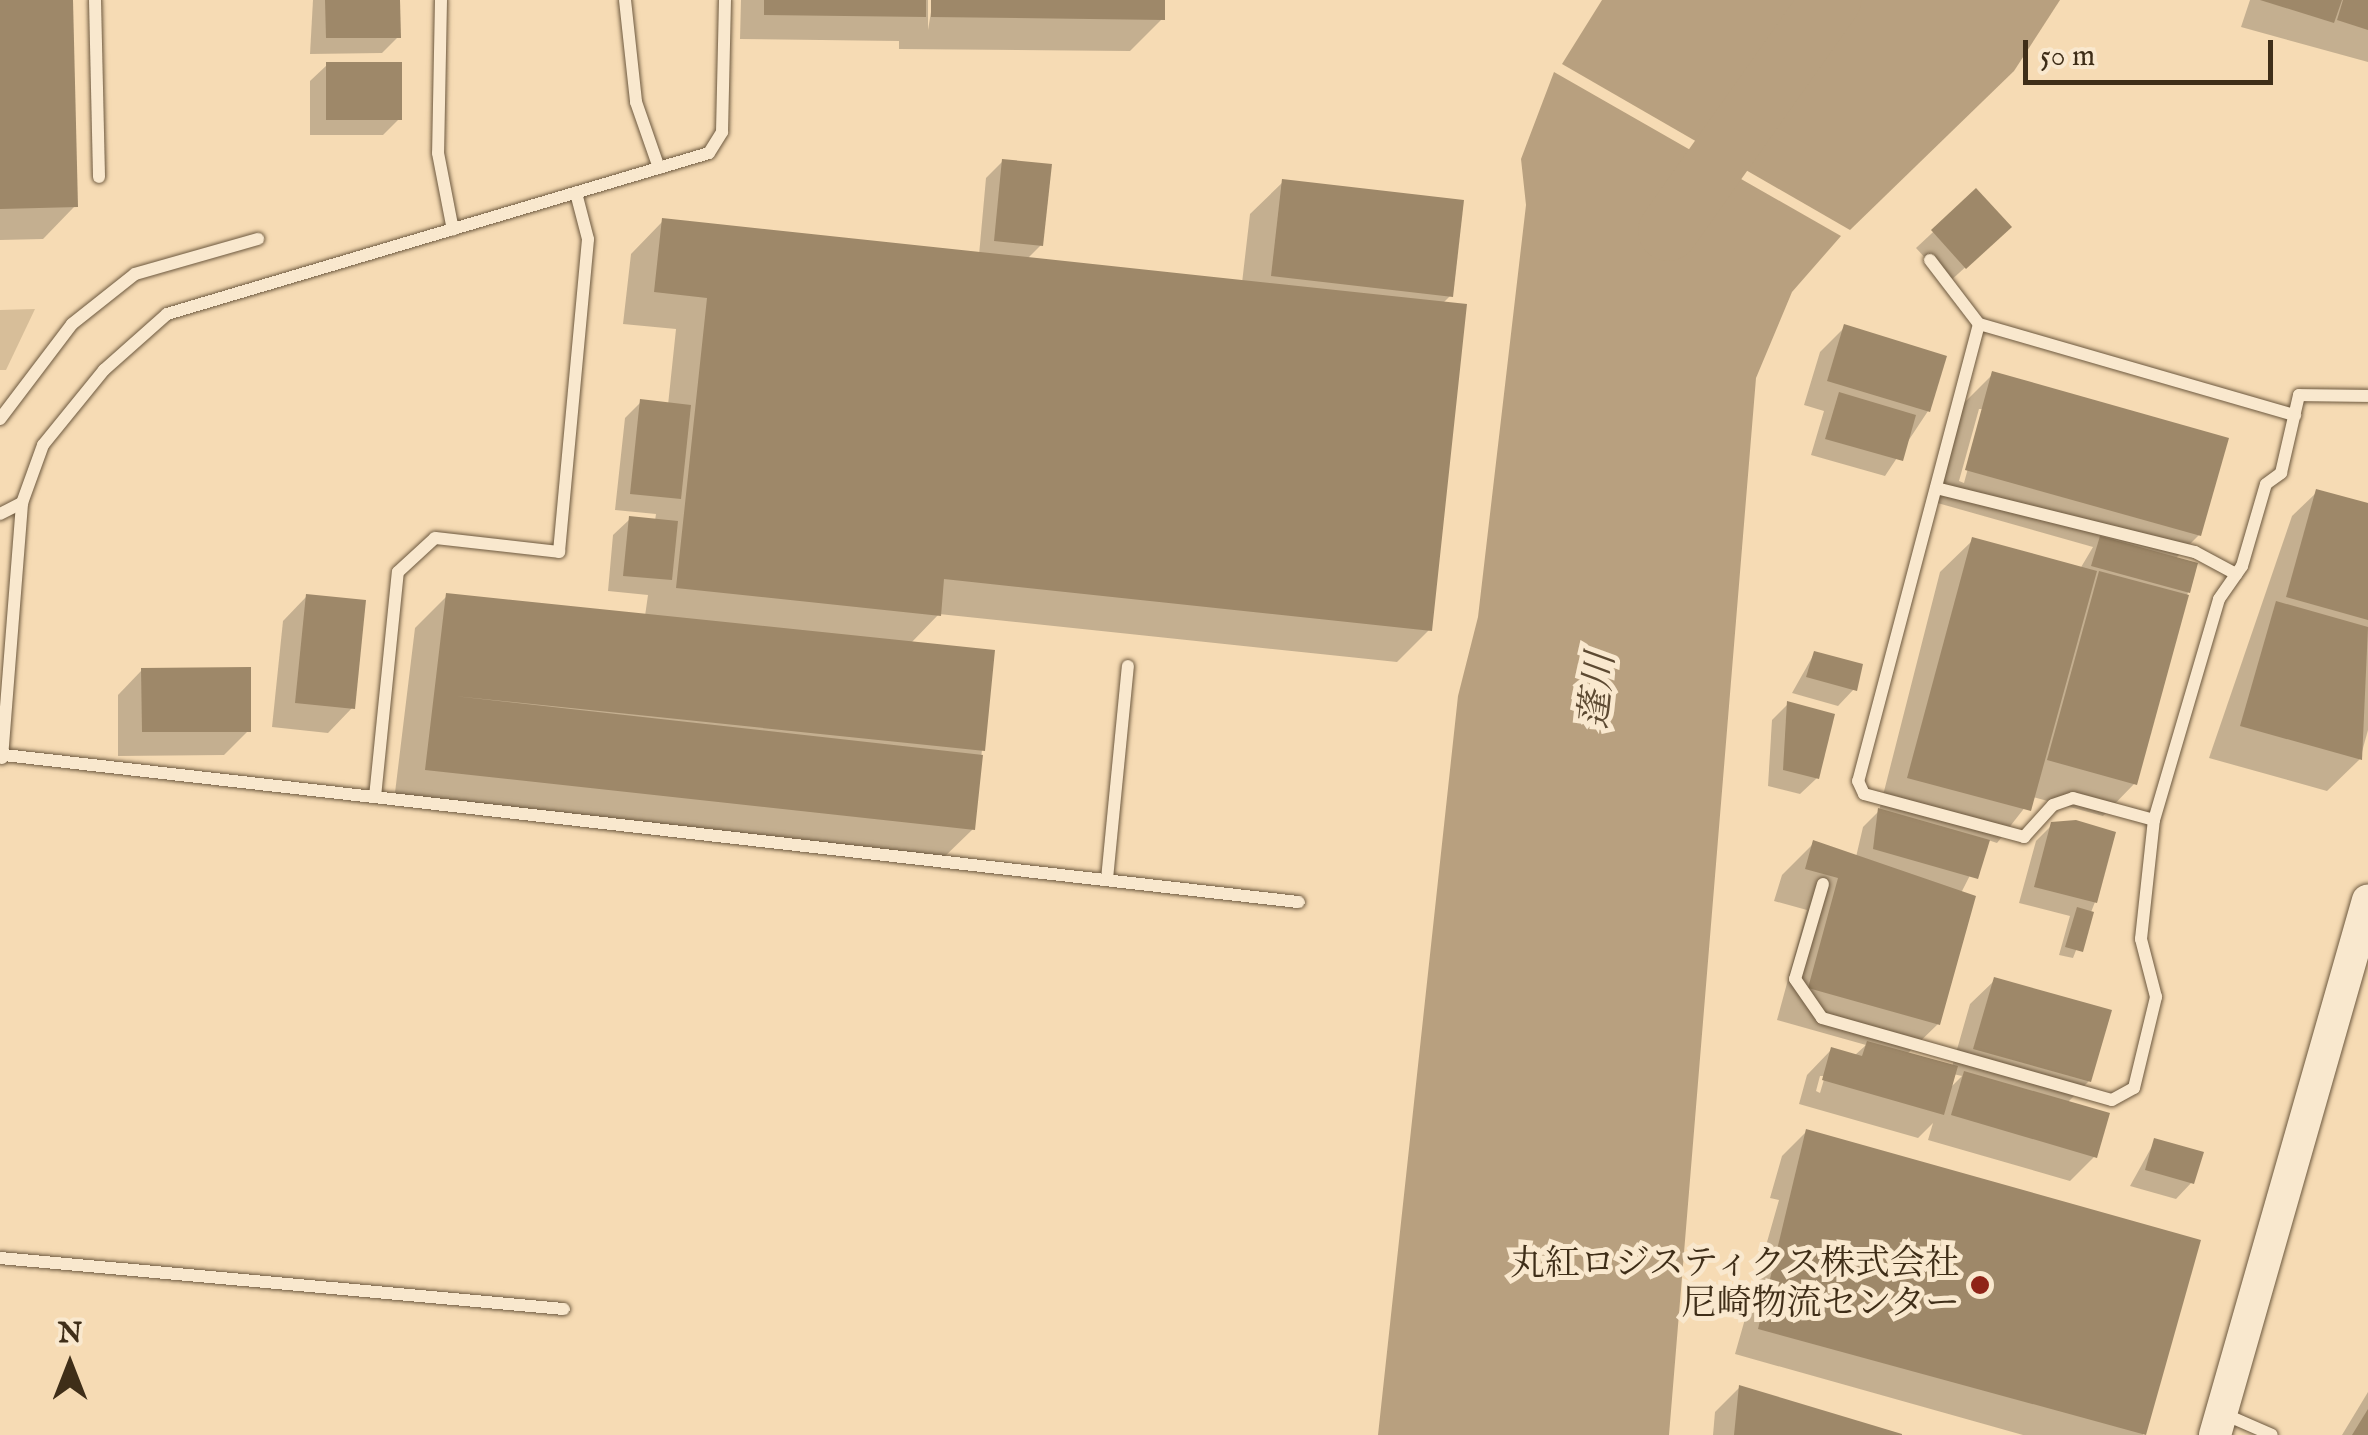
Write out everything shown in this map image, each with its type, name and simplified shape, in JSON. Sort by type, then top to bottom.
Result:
[{"type":"street","points":[[2218,1424],[2368,900]]},
{"type":"lane","points":[[96,0],[99,177]]},
{"type":"lane","points":[[441,0],[438,153],[453,230]]},
{"type":"lane","points":[[625,0],[636,102],[658,168]]},
{"type":"lane","points":[[726,0],[718,146],[576,194],[167,314],[104,370],[43,445],[22,503],[2,757],[1299,902]]},
{"type":"lane","points":[[374,797],[398,572],[435,538],[559,552],[588,238],[576,194]]},
{"type":"lane","points":[[0,419],[72,324],[135,274],[258,239]]},
{"type":"lane","points":[[1930,260],[1980,324],[2295,415]]},
{"type":"lane","points":[[1980,324],[1858,781],[1864,794],[2024,837],[2053,805],[2073,798],[2154,820]]},
{"type":"lane","points":[[1824,884],[1795,979],[1822,1018],[2112,1100],[2134,1088],[2156,996],[2142,938],[2154,820],[2219,598],[2236,574],[2266,484],[2281,473],[2299,394],[2368,396]]},
{"type":"lane","points":[[1936,488],[2195,552],[2236,574]]},
{"type":"lane","points":[[0,514],[22,503]]},
{"type":"lane","points":[[1107,880],[1128,666]]},
{"type":"lane","points":[[0,1258],[564,1308]]},
{"type":"lane","points":[[2218,1424],[2272,1435]]},
{"type":"shaded area","points":[[35,309],[6,370],[0,370],[0,310]]},
{"type":"water","points":[[1602,0],[2060,0],[2014,71],[1850,230],[1562,64]]},
{"type":"water","points":[[1554,72],[1841,236],[1792,292],[1756,378],[1669,1435],[1378,1435],[1458,696],[1478,617],[1526,205],[1521,159]]},
{"type":"building","points":[[0,0],[73,0],[78,207],[0,209]]},
{"type":"building","points":[[325,0],[400,0],[401,38],[326,38]]},
{"type":"building","points":[[764,0],[926,0],[926,17],[764,15]]},
{"type":"building","points":[[931,0],[1165,0],[1165,20],[931,17]]},
{"type":"building","points":[[2260,0],[2342,0],[2334,23]]},
{"type":"building","points":[[2343,0],[2368,0],[2368,30],[2337,20]]},
{"type":"building","points":[[326,62],[402,62],[402,120],[326,120]]},
{"type":"building","points":[[1002,159],[1052,164],[1043,246],[994,241]]},
{"type":"building","points":[[1282,179],[1464,200],[1453,297],[1271,276]]},
{"type":"building","points":[[1976,188],[2012,227],[1966,269],[1931,230]]},
{"type":"building","points":[[662,218],[1467,304],[1432,631],[944,579],[941,616],[676,588],[707,298],[654,292]]},
{"type":"building","points":[[1844,324],[1947,356],[1930,412],[1827,381]]},
{"type":"building","points":[[1992,371],[2229,438],[2201,536],[1965,470]]},
{"type":"building","points":[[1839,392],[1916,415],[1903,461],[1825,439]]},
{"type":"building","points":[[640,399],[691,405],[681,499],[630,494]]},
{"type":"building","points":[[2316,489],[2368,503],[2368,620],[2286,597]]},
{"type":"building","points":[[629,516],[678,521],[672,580],[623,576]]},
{"type":"building","points":[[2100,536],[2198,563],[2190,593],[2091,566]]},
{"type":"building","points":[[1972,537],[2097,571],[2031,811],[1907,778]]},
{"type":"building","points":[[2099,571],[2189,595],[2137,785],[2047,760]]},
{"type":"building","points":[[446,593],[995,650],[985,751],[454,696],[983,755],[975,830],[425,770]]},
{"type":"building","points":[[306,594],[366,600],[355,709],[295,703]]},
{"type":"building","points":[[2276,601],[2368,627],[2362,760],[2240,726]]},
{"type":"building","points":[[1814,651],[1863,664],[1857,691],[1806,677]]},
{"type":"building","points":[[251,667],[251,732],[142,732],[141,668]]},
{"type":"building","points":[[1787,701],[1835,714],[1819,779],[1783,770]]},
{"type":"building","points":[[1878,808],[1990,840],[1978,879],[1873,849]]},
{"type":"building","points":[[2076,820],[2116,832],[2097,903],[2034,887],[2051,822]]},
{"type":"building","points":[[1813,840],[1976,896],[1940,1025],[1808,988],[1838,878],[1805,869]]},
{"type":"building","points":[[2077,907],[2094,912],[2083,952],[2065,947]]},
{"type":"building","points":[[1994,977],[2112,1010],[2091,1082],[1973,1049]]},
{"type":"building","points":[[1867,1041],[1958,1066],[1944,1115],[1822,1080],[1831,1047],[1862,1056]]},
{"type":"building","points":[[1964,1071],[2110,1113],[2097,1158],[1951,1115]]},
{"type":"building","name":"丸紅ロジスティクス株式会社 尼崎物流センター","points":[[1806,1129],[2201,1240],[2146,1435],[1758,1329]]},
{"type":"building","points":[[2154,1138],[2204,1152],[2194,1184],[2145,1170]]},
{"type":"building","points":[[1739,1385],[1902,1434],[1902,1435],[1734,1435]]},
{"type":"building","points":[[2368,1409],[2368,1435],[2352,1435]]},
{"type":"waterway","name":"蓬川","points":[[1668,231],[1831,0]]},
{"type":"place","name":"丸紅ロジスティクス株式会社 尼崎物流センター","points":[[1980,1285]]}]
